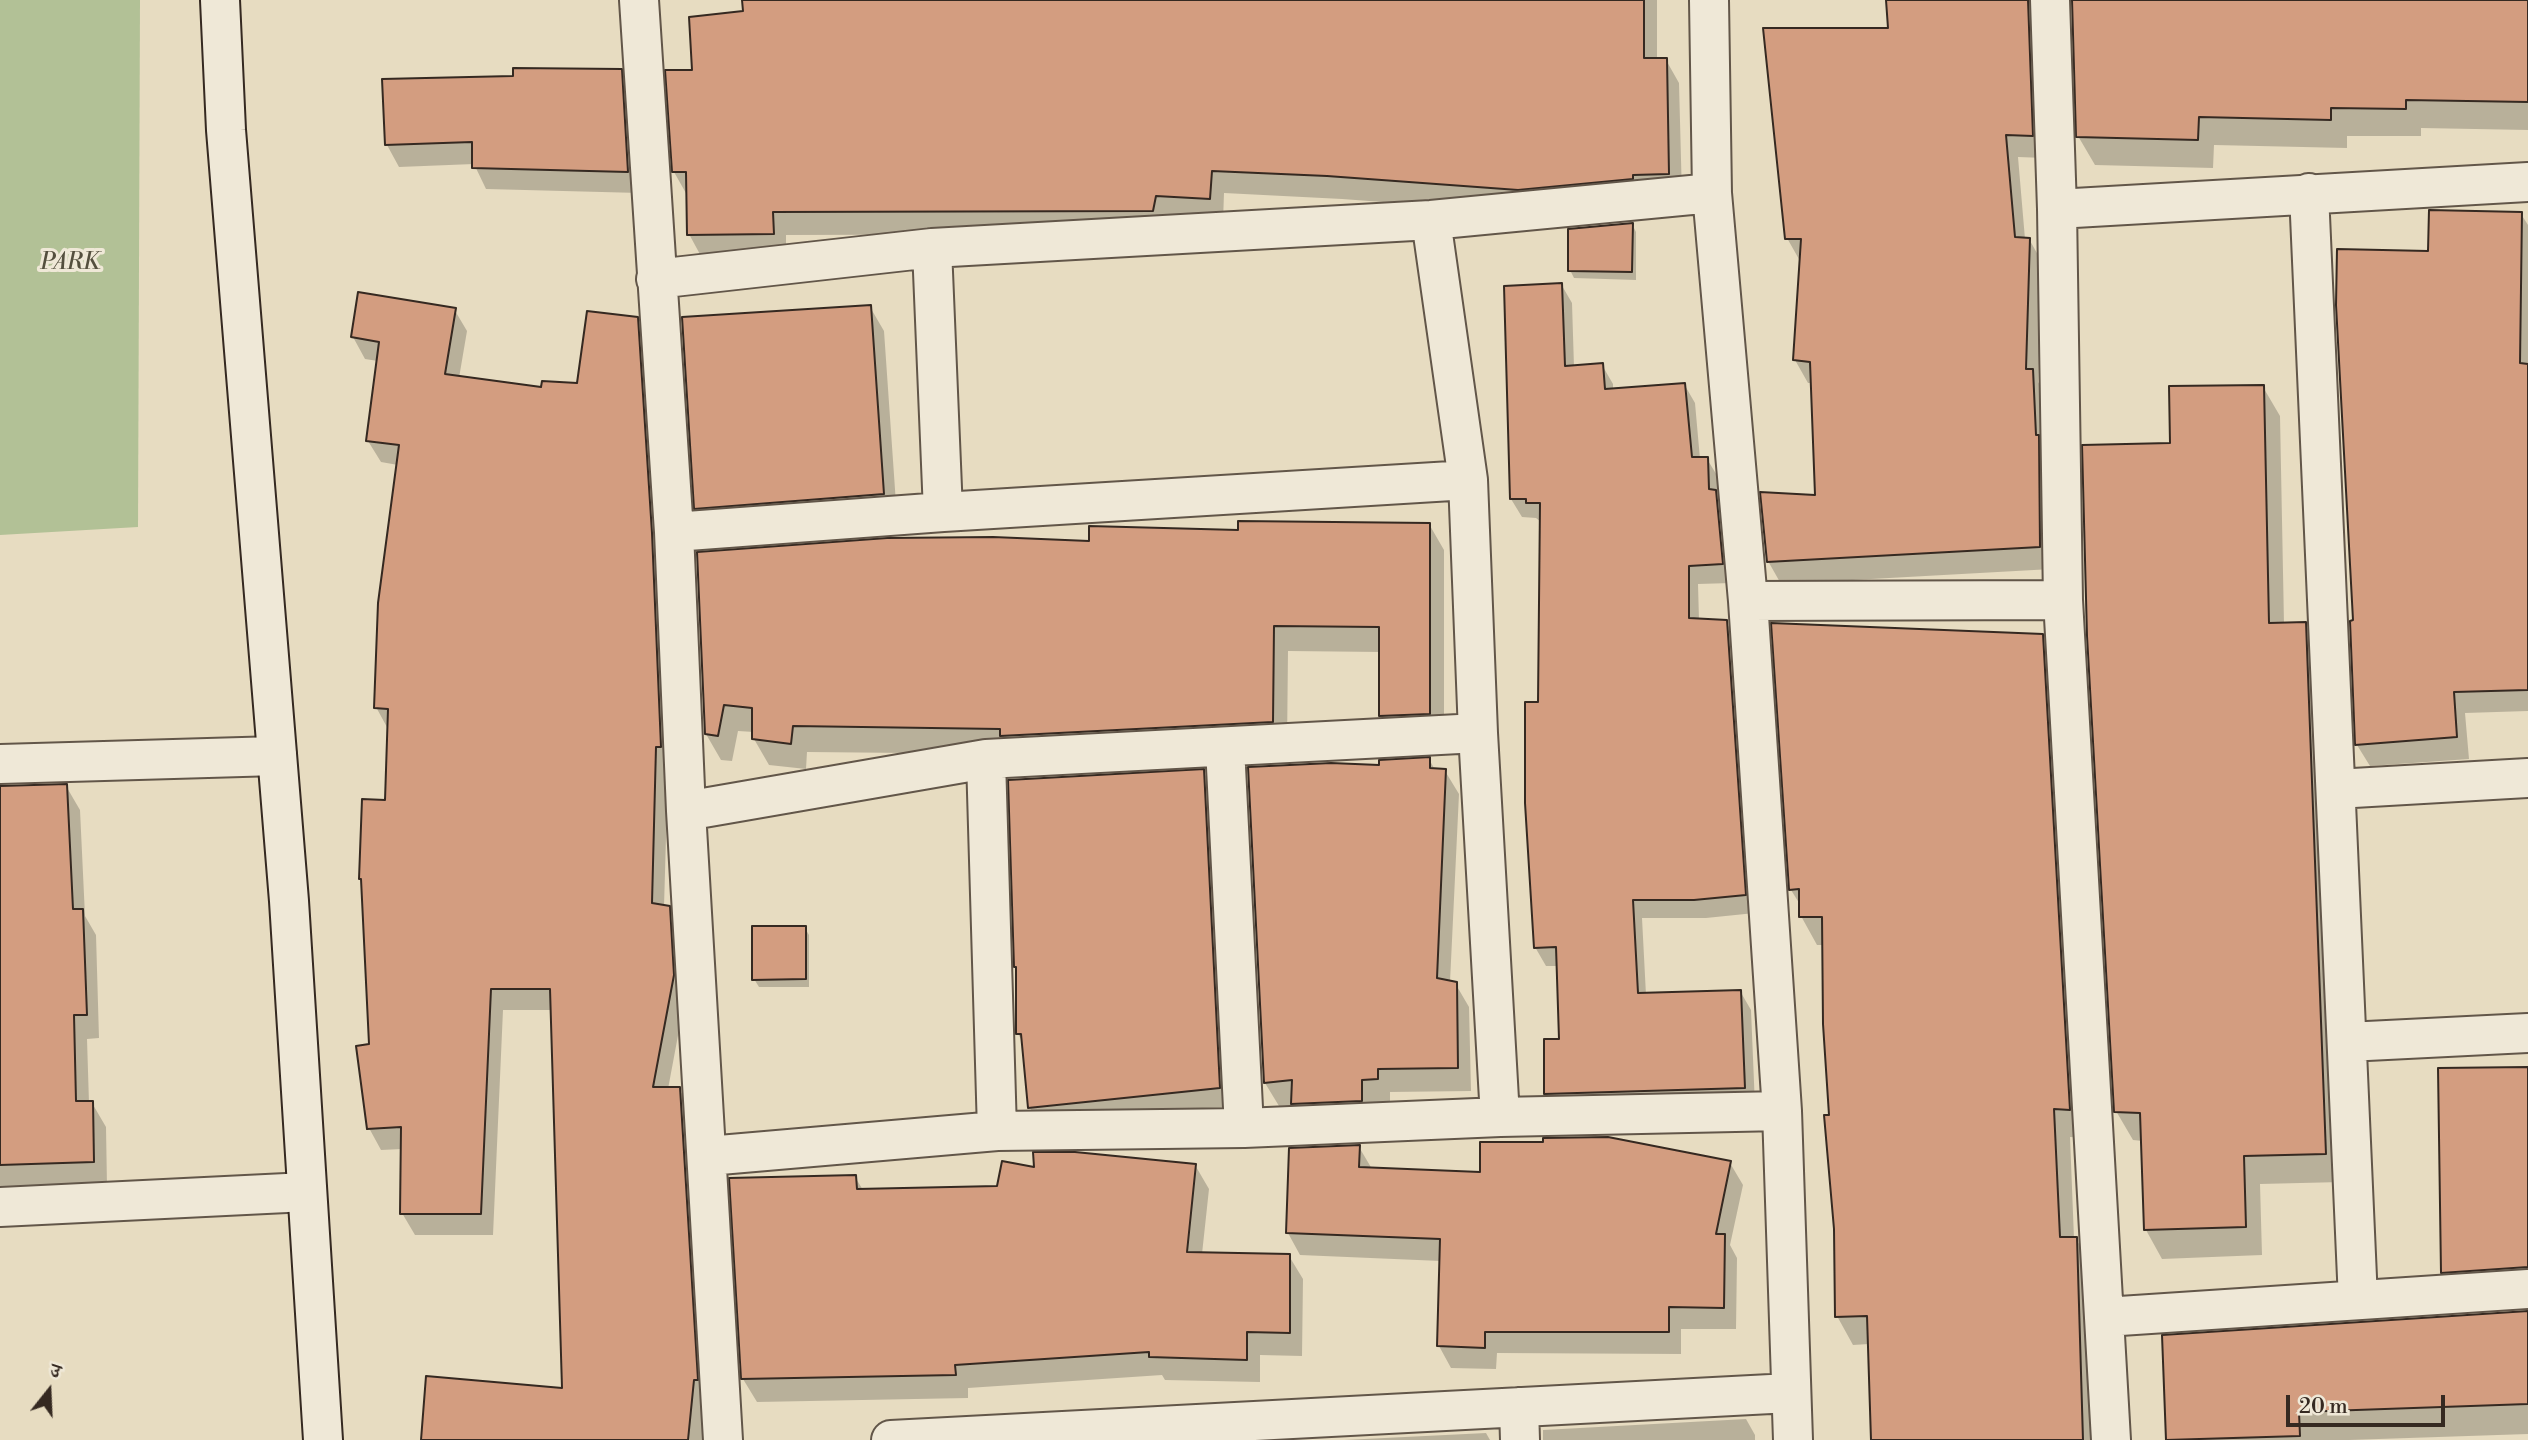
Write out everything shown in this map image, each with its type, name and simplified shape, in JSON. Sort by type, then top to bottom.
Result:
[{"type":"street","points":[[220,0],[226,130],[289,901],[323,1440]]},
{"type":"street","points":[[639,0],[674,532],[686,811],[723,1440]]},
{"type":"street","points":[[1709,0],[1712,193],[1748,601],[1782,1111],[1793,1440]]},
{"type":"street","points":[[2050,0],[2057,209],[2063,600],[2111,1440]]},
{"type":"street","points":[[2057,209],[2528,182]]},
{"type":"street","points":[[656,279],[932,248],[1431,220],[1712,193]]},
{"type":"street","points":[[2309,193],[2358,1300]]},
{"type":"street","points":[[1431,220],[1468,480],[1478,733],[1500,1117]]},
{"type":"street","points":[[932,248],[943,512]]},
{"type":"street","points":[[674,532],[943,512],[1468,480]]},
{"type":"street","points":[[1748,601],[2063,600]]},
{"type":"street","points":[[686,811],[986,759],[1478,733]]},
{"type":"street","points":[[1225,747],[1244,1128]]},
{"type":"street","points":[[0,764],[277,756]]},
{"type":"street","points":[[986,759],[996,1131]]},
{"type":"street","points":[[2336,789],[2528,778]]},
{"type":"street","points":[[2347,1042],[2528,1033]]},
{"type":"street","points":[[708,1156],[996,1131],[1244,1128],[1500,1117],[1782,1111]]},
{"type":"street","points":[[0,1207],[307,1192]]},
{"type":"street","points":[[2105,1317],[2528,1289]]},
{"type":"street","points":[[891,1440],[1519,1424],[1790,1393]]},
{"type":"green space","name":"PARK","points":[[0,0],[140,0],[138,527],[0,535]]},
{"type":"building","points":[[742,0],[1644,0],[1644,58],[1667,58],[1669,174],[1633,175],[1633,179],[1518,190],[1327,176],[1212,171],[1210,199],[1156,196],[1153,211],[773,212],[774,234],[687,235],[686,172],[672,172],[665,70],[692,70],[689,17],[743,11]]},
{"type":"building","points":[[1886,0],[2028,0],[2033,136],[2006,135],[2015,237],[2030,238],[2026,369],[2033,369],[2036,435],[2039,435],[2040,547],[1767,562],[1760,492],[1815,495],[1810,362],[1793,360],[1801,239],[1785,239],[1763,28],[1888,28]]},
{"type":"building","points":[[2072,0],[2528,0],[2528,102],[2406,100],[2406,109],[2331,108],[2331,120],[2199,117],[2198,140],[2076,137]]},
{"type":"building","points":[[513,68],[622,69],[628,172],[472,168],[472,142],[385,145],[382,79],[513,76]]},
{"type":"building","points":[[2429,210],[2522,212],[2520,363],[2528,364],[2528,690],[2454,692],[2457,737],[2355,745],[2350,621],[2353,620],[2336,305],[2337,249],[2428,251]]},
{"type":"building","points":[[1633,223],[1632,272],[1568,271],[1568,229]]},
{"type":"building","points":[[1562,283],[1565,366],[1603,363],[1605,389],[1685,383],[1692,457],[1708,457],[1709,489],[1716,490],[1723,564],[1689,566],[1689,618],[1727,620],[1746,895],[1694,900],[1633,900],[1638,993],[1741,990],[1745,1088],[1544,1094],[1544,1039],[1559,1039],[1556,947],[1534,948],[1525,803],[1525,702],[1538,702],[1540,503],[1526,503],[1526,499],[1510,499],[1504,286]]},
{"type":"building","points":[[358,292],[456,308],[445,374],[541,387],[542,381],[577,383],[587,311],[638,317],[652,533],[661,747],[656,747],[652,903],[670,906],[674,975],[653,1087],[680,1087],[698,1380],[694,1380],[688,1440],[421,1440],[426,1376],[562,1388],[550,989],[491,989],[481,1214],[400,1214],[401,1127],[367,1129],[356,1046],[369,1044],[359,879],[362,799],[385,800],[388,709],[374,708],[378,603],[399,445],[366,441],[379,342],[351,337]]},
{"type":"building","points":[[871,305],[884,494],[694,509],[682,317]]},
{"type":"building","points":[[2264,385],[2269,623],[2306,622],[2326,1154],[2244,1156],[2246,1227],[2144,1230],[2140,1113],[2114,1112],[2087,636],[2082,445],[2170,443],[2169,386]]},
{"type":"building","points":[[1238,521],[1430,523],[1430,714],[1379,716],[1379,627],[1274,626],[1273,722],[1000,736],[1000,729],[793,726],[791,744],[752,739],[752,708],[724,705],[718,736],[705,734],[697,552],[887,538],[993,537],[1089,541],[1089,526],[1238,530]]},
{"type":"building","points":[[1771,623],[2043,634],[2070,1110],[2054,1109],[2060,1237],[2077,1237],[2083,1440],[1871,1440],[1867,1316],[1835,1317],[1834,1229],[1824,1115],[1829,1115],[1823,1024],[1822,917],[1799,917],[1799,889],[1789,890]]},
{"type":"building","points":[[1430,757],[1430,768],[1446,769],[1437,978],[1457,982],[1458,1068],[1378,1069],[1378,1079],[1362,1080],[1362,1101],[1291,1104],[1292,1080],[1264,1083],[1248,767],[1331,763],[1379,765],[1379,760]]},
{"type":"building","points":[[1204,769],[1220,1088],[1028,1108],[1021,1034],[1016,1034],[1016,967],[1008,780]]},
{"type":"building","points":[[67,784],[73,909],[83,909],[87,1015],[74,1015],[76,1101],[93,1101],[94,1162],[0,1165],[0,786]]},
{"type":"building","points":[[752,926],[806,926],[806,979],[752,980]]},
{"type":"building","points":[[2528,1067],[2528,1267],[2441,1273],[2438,1068]]},
{"type":"building","points":[[1608,1137],[1731,1161],[1716,1234],[1725,1234],[1724,1308],[1669,1307],[1669,1332],[1485,1332],[1485,1348],[1437,1346],[1440,1239],[1286,1233],[1289,1148],[1360,1145],[1359,1167],[1480,1172],[1480,1142],[1543,1142],[1543,1138]]},
{"type":"building","points":[[1033,1152],[1075,1152],[1196,1164],[1187,1252],[1290,1254],[1290,1333],[1247,1332],[1247,1360],[1149,1357],[1149,1352],[955,1365],[956,1375],[741,1379],[729,1178],[856,1175],[857,1189],[997,1186],[1002,1161],[1034,1167]]},
{"type":"building","points":[[2528,1311],[2528,1404],[2299,1412],[2300,1436],[2166,1440],[2162,1335]]}]
